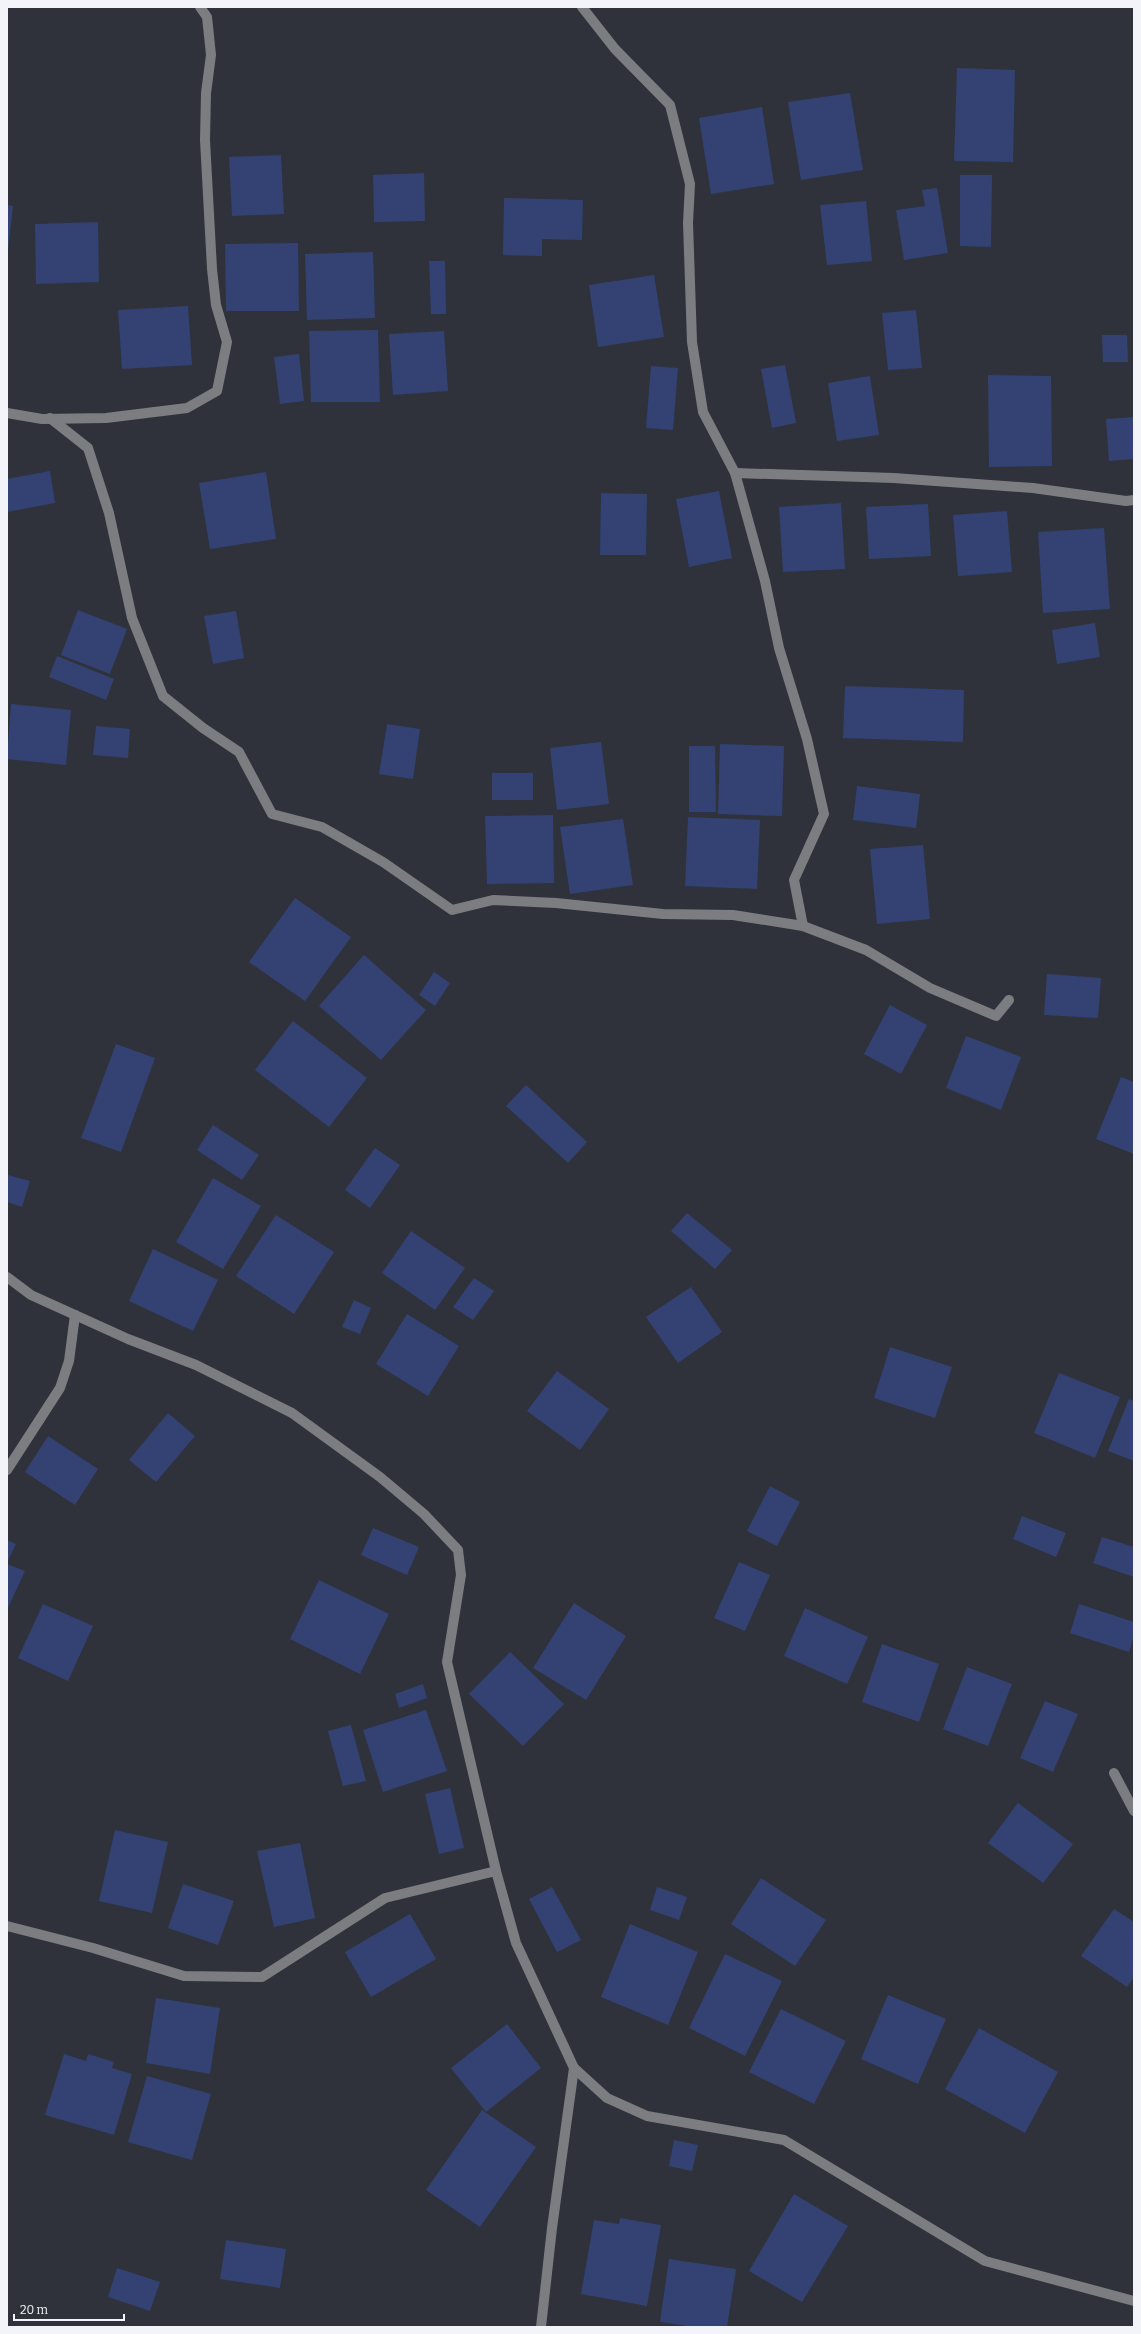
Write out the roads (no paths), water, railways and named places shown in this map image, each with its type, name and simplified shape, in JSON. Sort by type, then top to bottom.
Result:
[{"type":"street","points":[[7,413],[50,418],[106,418],[186,408],[217,391],[228,342],[216,305],[212,269],[205,140],[206,93],[211,55],[208,17],[200,7]]},
{"type":"street","points":[[582,7],[615,48],[670,106],[690,184],[688,223],[692,342],[703,412],[735,473],[765,581],[778,648],[807,739],[824,814],[794,880],[803,926]]},
{"type":"street","points":[[50,418],[88,448],[109,513],[132,618],[163,696],[202,728],[239,752],[272,814],[322,827],[382,862],[452,910],[493,900],[556,903],[663,914],[733,914],[803,926],[866,950],[930,988],[996,1016],[1009,1000]]},
{"type":"street","points":[[735,473],[894,478],[1034,488],[1126,501],[1134,500]]},
{"type":"street","points":[[7,1277],[31,1295],[128,1338],[196,1365],[292,1413],[385,1482],[424,1514],[458,1550],[461,1575],[447,1662],[496,1871],[516,1943],[574,2068],[607,2098],[647,2116],[784,2140],[985,2260],[1134,2301]]},
{"type":"street","points":[[7,1470],[60,1388],[68,1361],[75,1314]]},
{"type":"street","points":[[1114,1773],[1134,1811]]},
{"type":"street","points":[[7,1926],[93,1948],[184,1976],[262,1977],[385,1898],[496,1871]]},
{"type":"street","points":[[541,2327],[552,2228],[574,2068]]}]
